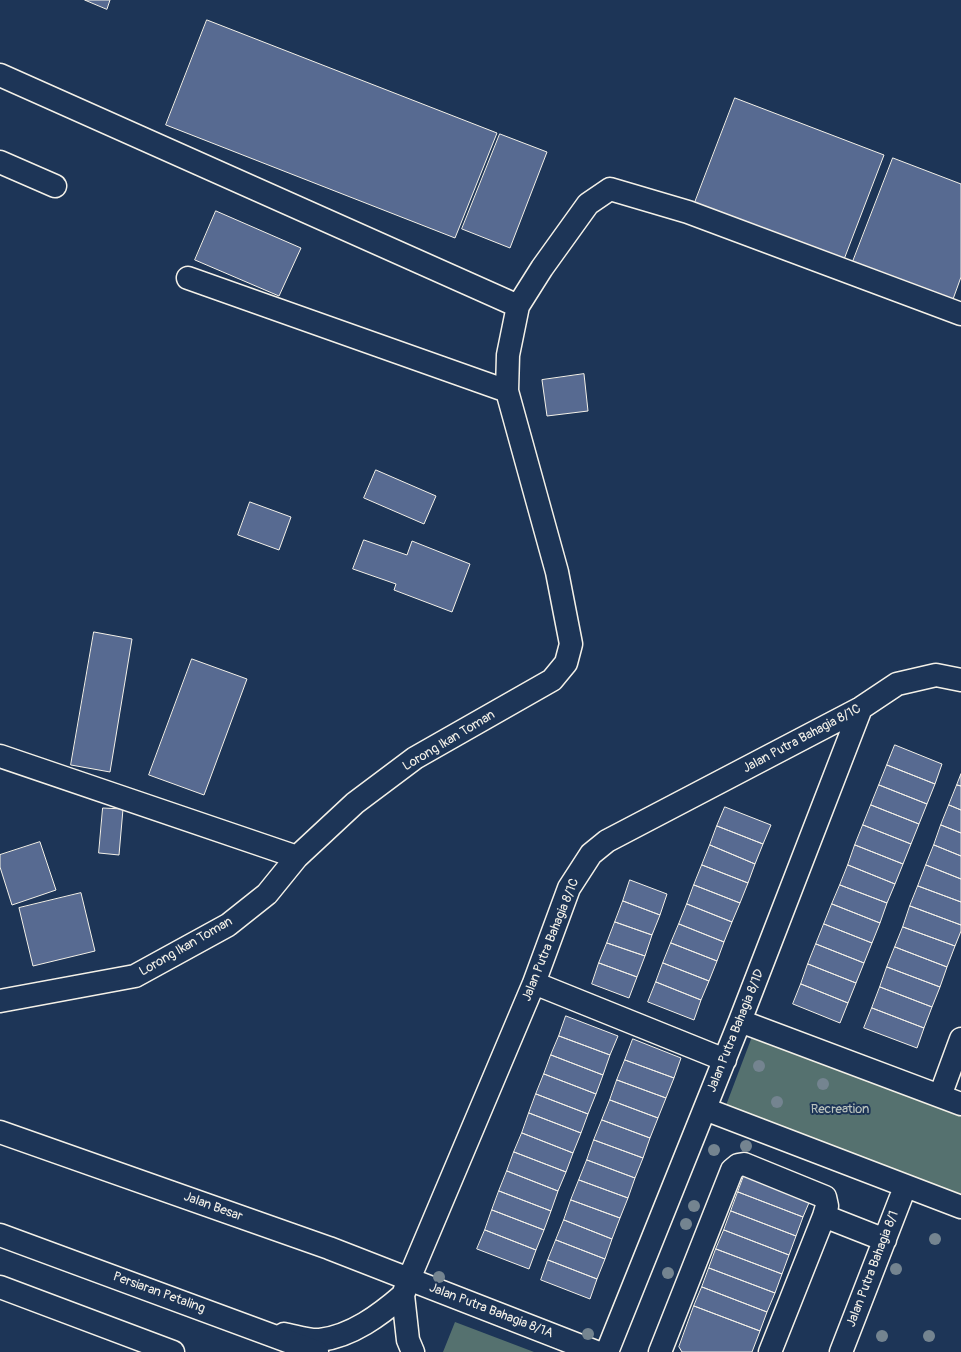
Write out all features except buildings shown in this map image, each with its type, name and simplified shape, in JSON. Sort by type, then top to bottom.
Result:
[{"type":"street","points":[[0,75],[518,306],[542,268],[588,204],[610,189],[688,212],[961,314]]},
{"type":"street","points":[[0,162],[55,186]]},
{"type":"street","points":[[188,278],[507,391]]},
{"type":"street","name":"Lorong Ikan Toman","points":[[0,1001],[135,976],[228,925],[267,894],[297,857],[355,803],[415,758],[552,680],[566,663],[571,644],[568,618],[557,572],[507,391],[508,355],[518,306]]},
{"type":"street","name":"Jalan Putra Bahagia 8/1C","points":[[406,1287],[534,983],[569,888],[591,854],[607,841],[861,708],[897,684],[936,675],[961,680]]},
{"type":"street","name":"Jalan Putra Bahagia 8/1D","points":[[608,1352],[725,1060],[861,708]]},
{"type":"street","points":[[0,756],[297,857]]},
{"type":"street","points":[[534,983],[725,1060]]},
{"type":"street","points":[[740,1021],[961,1104]]},
{"type":"street","points":[[940,1096],[961,1039]]},
{"type":"street","points":[[705,1109],[905,1187],[961,1207]]},
{"type":"street","name":"Jalan Besar","points":[[0,1132],[329,1248],[406,1287]]},
{"type":"street","points":[[660,1352],[732,1170],[738,1165],[744,1164],[825,1197],[827,1206],[770,1352]]},
{"type":"street","name":"Jalan Putra Bahagia 8/1","points":[[841,1352],[905,1187]]},
{"type":"street","points":[[824,1216],[884,1240]]},
{"type":"street","name":"Persiaran Petaling","points":[[0,1235],[317,1352]]},
{"type":"street","points":[[0,1287],[173,1352]]},
{"type":"street","points":[[254,1328],[319,1340],[341,1335],[380,1314],[406,1287]]},
{"type":"street","points":[[406,1287],[408,1340],[413,1352]]},
{"type":"street","name":"Jalan Putra Bahagia 8/1A","points":[[406,1287],[596,1352]]},
{"type":"green space","name":"Recreation","points":[[753,1034],[961,1113],[961,1198],[725,1108]]},
{"type":"green space","points":[[455,1322],[534,1352],[443,1352]]}]
